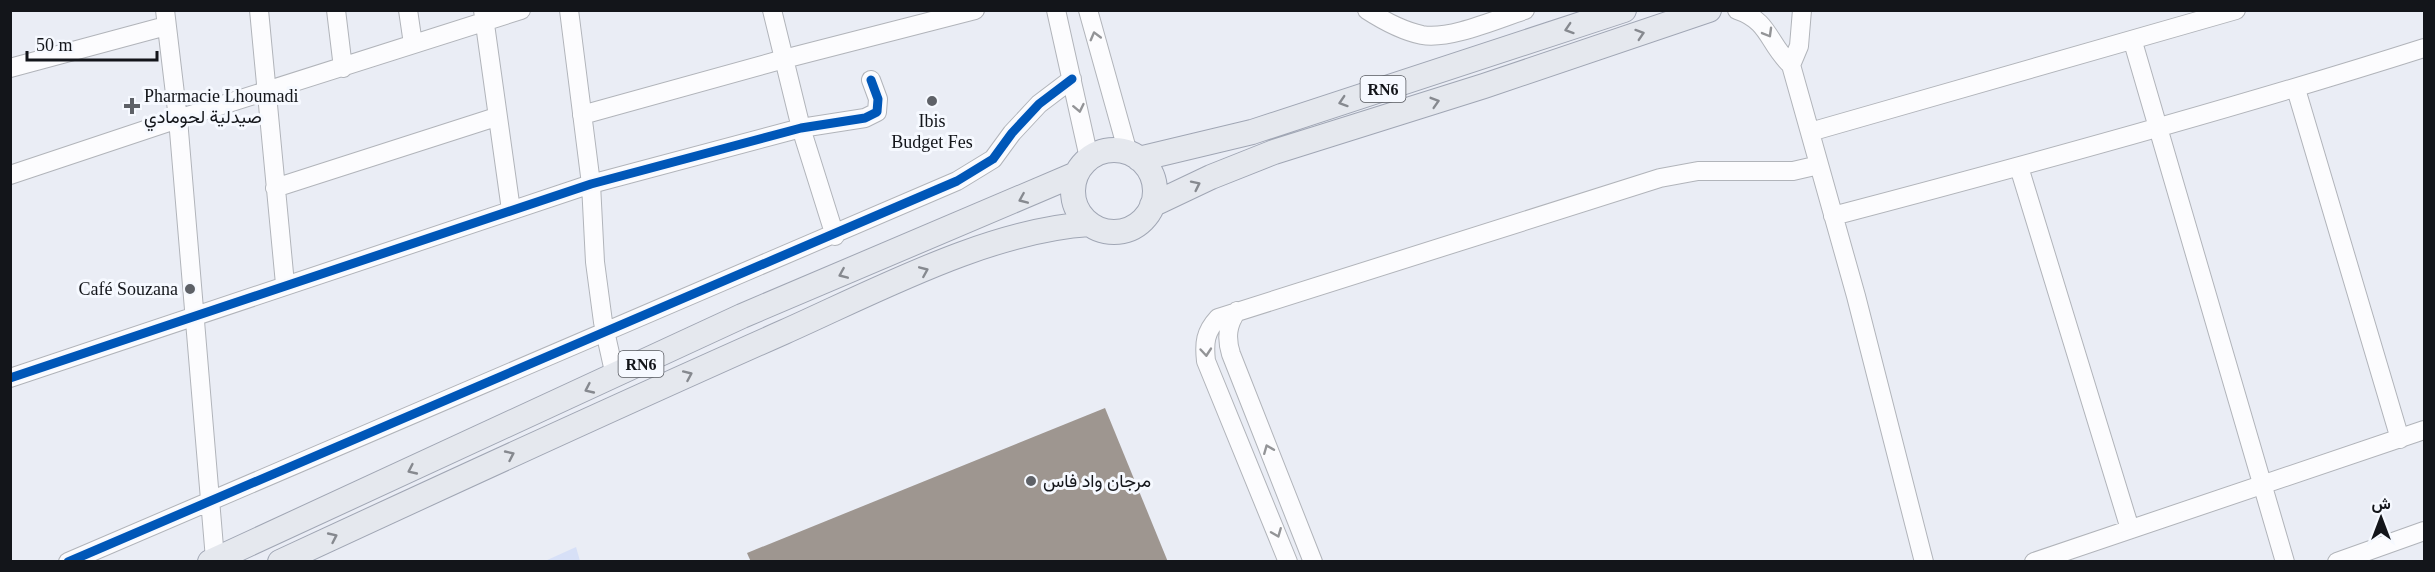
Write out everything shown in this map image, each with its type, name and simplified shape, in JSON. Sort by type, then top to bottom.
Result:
[{"type":"main road","name":"RN6","points":[[212,560],[742,316],[1082,166],[1108,150],[1134,156],[1252,132],[1624,10]]},
{"type":"main road","name":"RN6","points":[[280,561],[614,407],[900,281],[1021,236],[1053,228],[1090,224],[1110,231],[1131,228],[1147,215],[1152,206],[1211,177],[1274,152],[1484,86],[1709,11]]},
{"type":"main road","points":[[1134,156],[1146,166],[1154,185],[1152,206]]},
{"type":"main road","points":[[1082,166],[1073,196],[1076,207],[1090,224]]},
{"type":"street","points":[[258,10],[285,284]]},
{"type":"street","points":[[336,10],[343,68]]},
{"type":"street","points":[[408,10],[414,44]]},
{"type":"street","points":[[10,175],[178,119],[343,68],[414,44],[484,16],[521,10]]},
{"type":"street","points":[[569,10],[591,184],[595,262],[615,376]]},
{"type":"street","points":[[772,10],[801,128],[835,236]]},
{"type":"street","points":[[582,116],[784,59],[975,10]]},
{"type":"street","points":[[1056,10],[1072,79],[1082,166]]},
{"type":"street","points":[[1088,10],[1134,156]]},
{"type":"street","points":[[1367,10],[1403,29],[1423,35],[1443,35],[1525,10]]},
{"type":"street","points":[[1737,10],[1762,24],[1776,49],[1791,65],[1924,561]]},
{"type":"street","points":[[1791,65],[1799,46],[1802,10]]},
{"type":"street","points":[[1810,132],[2133,42],[2236,10]]},
{"type":"street","points":[[484,16],[496,117],[511,210]]},
{"type":"street","points":[[10,68],[165,18],[178,119],[210,503],[212,560]]},
{"type":"street","points":[[2133,42],[2285,561]]},
{"type":"street","points":[[1833,216],[2019,167],[2296,89],[2424,48]]},
{"type":"street","points":[[68,561],[210,503],[835,236],[984,166],[1039,104],[1072,79]]},
{"type":"street","points":[[10,378],[195,318],[285,284],[591,184],[801,128],[865,118],[877,112],[878,99],[871,80]]},
{"type":"street","points":[[2296,89],[2400,439]]},
{"type":"street","points":[[275,188],[496,117]]},
{"type":"street","points":[[1288,561],[1206,361],[1207,331],[1218,318],[1660,178],[1721,170],[1793,171],[1819,165]]},
{"type":"street","points":[[2019,167],[2130,529]]},
{"type":"street","points":[[1237,311],[1230,324],[1227,337],[1231,354],[1313,561]]},
{"type":"street","points":[[2034,561],[2424,430]]},
{"type":"street","points":[[2337,561],[2424,531]]},
{"type":"shaded area","points":[[576,547],[580,561],[545,561]]},
{"type":"building","name":"مرجان واد فاس","points":[[1105,408],[1168,562],[751,562],[747,553]]},
{"type":"cycle path","points":[[68,562],[957,181],[993,159],[1012,133],[1039,104],[1072,79]]},
{"type":"cycle path","points":[[10,378],[591,184],[801,128],[865,118],[877,112],[878,99],[871,80]]},
{"type":"place","name":"Ibis Budget Fes","points":[[932,101]]},
{"type":"place","name":"Pharmacie Lhoumadi صيدلية لحومادي","points":[[132,106]]},
{"type":"place","name":"Café Souzana","points":[[190,289]]},
{"type":"place","name":"مرجان واد فاس","points":[[1031,481]]}]
